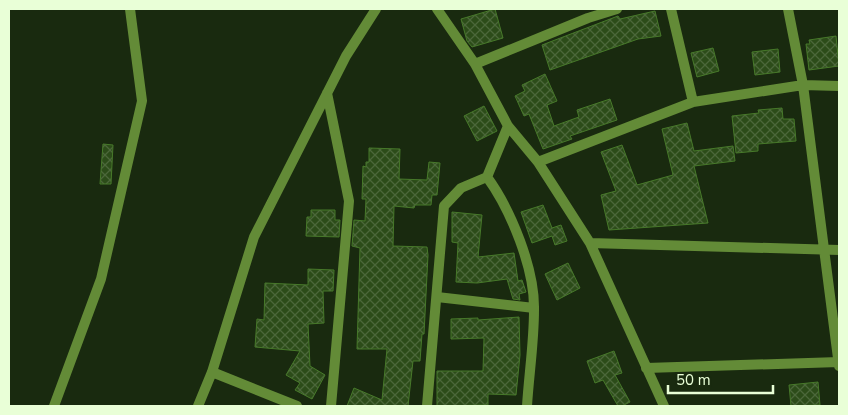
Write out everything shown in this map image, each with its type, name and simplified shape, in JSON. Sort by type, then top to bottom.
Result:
[{"type":"street","points":[[54,406],[101,279],[142,101],[130,9]]},
{"type":"street","points":[[198,406],[212,372],[254,237],[326,92],[376,9]]},
{"type":"street","points":[[437,9],[475,64],[508,126],[538,162],[590,243],[664,406]]},
{"type":"street","points":[[475,64],[588,18],[617,9]]},
{"type":"street","points":[[671,9],[694,102]]},
{"type":"street","points":[[788,9],[803,85],[839,366]]},
{"type":"street","points":[[538,162],[694,102],[803,85],[839,86]]},
{"type":"street","points":[[326,92],[349,201],[331,406]]},
{"type":"street","points":[[427,406],[444,206],[461,188],[488,177],[508,126]]},
{"type":"street","points":[[488,177],[501,197],[524,252],[534,308],[527,406]]},
{"type":"street","points":[[590,243],[839,250]]},
{"type":"street","points":[[437,298],[534,308]]},
{"type":"street","points":[[646,368],[839,362]]},
{"type":"street","points":[[212,372],[297,406]]},
{"type":"building","points":[[495,9],[503,38],[472,47],[467,41],[461,19]]},
{"type":"building","points":[[655,11],[661,36],[638,39],[550,70],[542,45],[618,16],[620,19]]},
{"type":"building","points":[[836,36],[839,66],[809,70],[806,44],[810,44],[809,40]]},
{"type":"building","points":[[713,48],[719,71],[697,77],[691,53]]},
{"type":"building","points":[[778,49],[780,72],[755,75],[752,52]]},
{"type":"building","points":[[545,74],[557,101],[547,105],[554,126],[579,117],[577,110],[610,99],[617,120],[570,136],[572,139],[543,149],[529,114],[524,116],[515,96],[525,91],[522,85]]},
{"type":"building","points":[[484,106],[497,131],[477,141],[464,116]]},
{"type":"building","points":[[782,108],[783,119],[794,119],[796,141],[758,144],[758,151],[736,153],[732,116],[759,113],[758,110]]},
{"type":"building","points":[[687,123],[694,151],[733,146],[735,161],[694,166],[708,223],[609,230],[601,195],[616,191],[601,152],[622,145],[637,185],[673,175],[662,129]]},
{"type":"building","points":[[103,144],[113,145],[111,184],[100,184]]},
{"type":"building","points":[[369,148],[400,149],[399,179],[427,180],[429,162],[440,163],[437,195],[432,195],[431,205],[415,205],[414,208],[394,206],[393,246],[427,247],[428,255],[424,334],[422,334],[420,361],[413,361],[408,406],[347,406],[354,388],[382,400],[387,349],[357,349],[360,248],[352,246],[354,220],[365,221],[366,199],[362,199],[363,166],[366,167],[366,162],[369,162]]},
{"type":"building","points":[[543,205],[552,228],[561,225],[567,241],[555,245],[552,236],[532,243],[521,212]]},
{"type":"building","points":[[311,210],[335,210],[335,220],[340,220],[339,237],[306,236],[307,217],[311,217]]},
{"type":"building","points":[[452,212],[482,215],[478,257],[514,253],[518,281],[522,280],[526,292],[519,294],[520,300],[513,299],[507,279],[477,283],[456,282],[458,243],[452,242]]},
{"type":"building","points":[[568,263],[580,288],[557,300],[545,274]]},
{"type":"building","points":[[308,269],[334,270],[333,291],[323,291],[324,323],[308,324],[310,366],[325,375],[312,399],[295,390],[300,383],[286,375],[300,351],[255,347],[257,319],[264,320],[265,283],[308,285]]},
{"type":"building","points":[[519,317],[520,355],[516,395],[488,394],[488,405],[437,406],[437,371],[483,371],[484,338],[451,339],[451,319],[478,318],[478,320]]},
{"type":"building","points":[[614,351],[622,373],[615,375],[630,402],[622,406],[618,406],[603,380],[595,383],[587,361]]},
{"type":"building","points":[[818,382],[820,405],[791,406],[789,385]]}]
